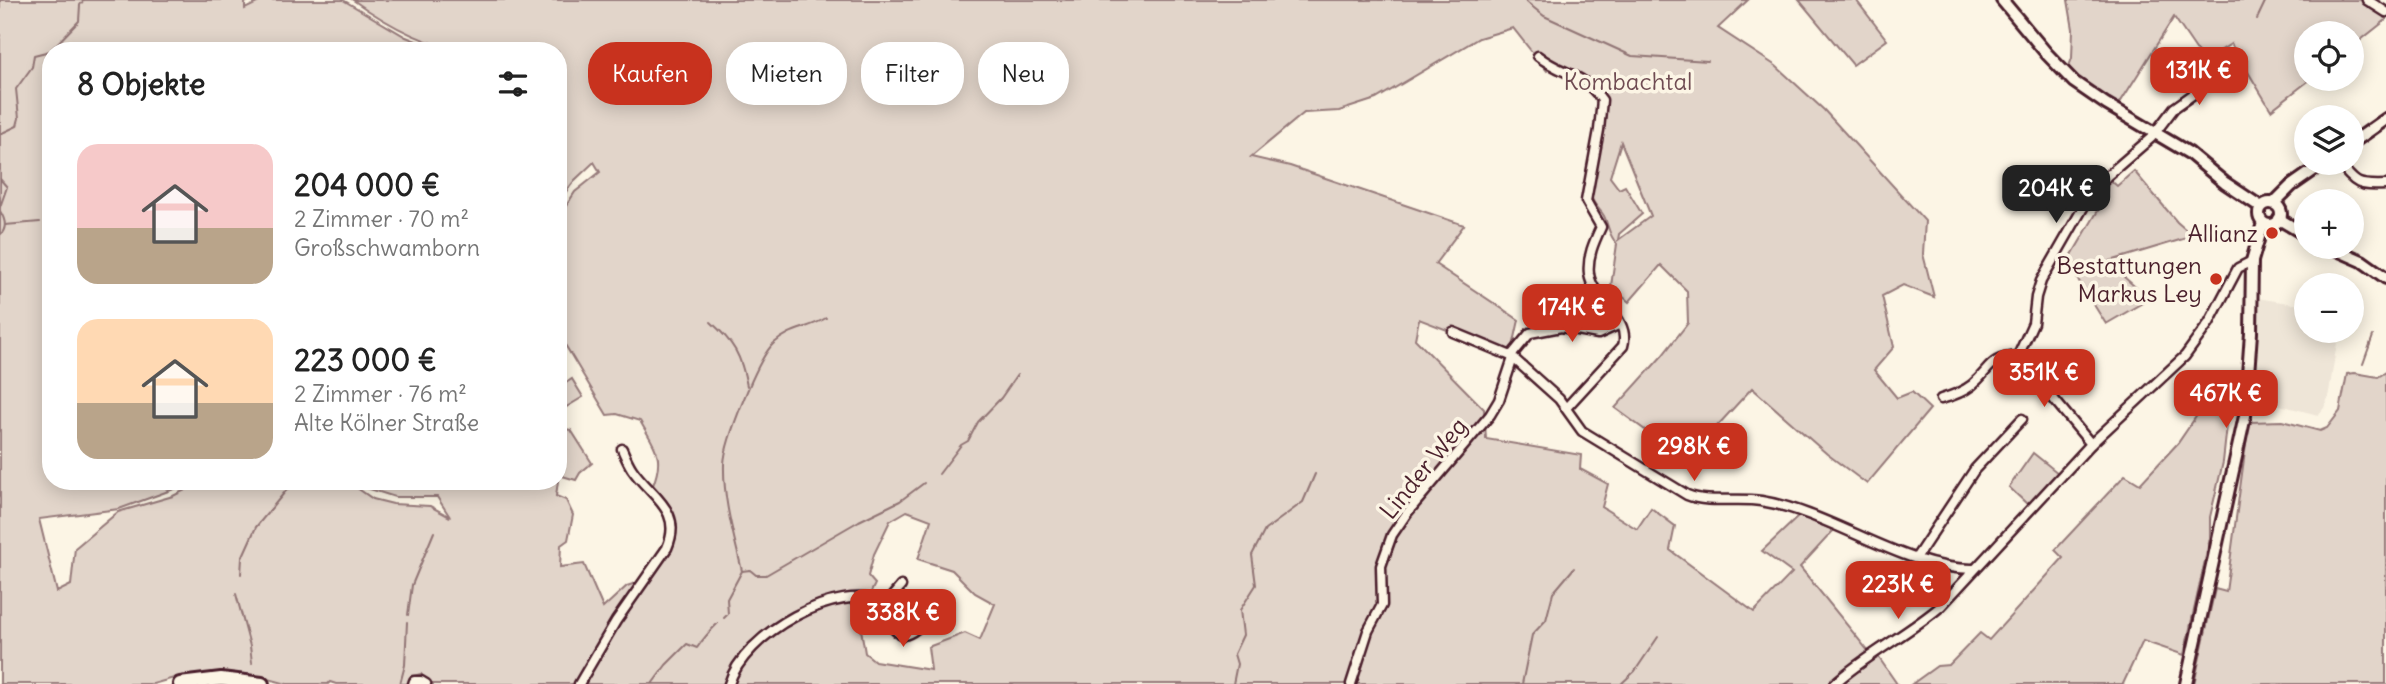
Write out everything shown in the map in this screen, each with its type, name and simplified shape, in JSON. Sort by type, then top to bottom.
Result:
[{"type":"main road","points":[[2002,0],[2074,82],[2189,153],[2225,183],[2261,207]]},
{"type":"main road","points":[[2364,135],[2386,119]]},
{"type":"main road","points":[[2274,203],[2280,209],[2279,219],[2272,225],[2263,223],[2259,217],[2261,207],[2274,203],[2307,175]]},
{"type":"main road","points":[[2279,219],[2294,228]]},
{"type":"main road","points":[[2186,684],[2245,416],[2252,261],[2263,223]]},
{"type":"main road","points":[[2357,259],[2386,278]]},
{"type":"main road","points":[[180,684],[221,679],[262,684]]},
{"type":"street","points":[[2367,0],[2386,12]]},
{"type":"street","points":[[1538,56],[1554,67],[1582,78],[1602,100],[1586,201],[1601,227],[1591,248],[1589,274],[1594,289],[1615,314],[1624,332],[1623,346],[1566,408]]},
{"type":"street","points":[[2018,356],[2033,323],[2041,281],[2088,199],[2107,176],[2155,133],[2183,100],[2230,68]]},
{"type":"street","points":[[2349,175],[2357,184],[2363,186],[2386,184]]},
{"type":"street","points":[[1834,684],[1863,660],[1928,617],[1957,590],[2091,444],[2185,356],[2209,323],[2238,268],[2252,261]]},
{"type":"street","points":[[1512,357],[1530,333],[1561,327],[1598,334],[1620,324]]},
{"type":"street","points":[[1453,332],[1512,357],[1566,408],[1587,435],[1695,499],[1746,499],[1771,503],[1807,514],[1916,558],[1974,569]]},
{"type":"street","points":[[1941,399],[1958,394],[1995,361],[2018,356]]},
{"type":"street","points":[[2018,356],[2091,444]]},
{"type":"street","name":"Linder Weg","points":[[1351,684],[1368,631],[1382,605],[1381,566],[1388,544],[1407,513],[1490,415],[1499,400],[1512,357]]},
{"type":"street","points":[[1916,558],[1975,469],[2022,419]]},
{"type":"street","points":[[579,684],[616,621],[672,538],[673,524],[664,506],[631,467],[622,449]]},
{"type":"street","points":[[886,604],[901,586]]},
{"type":"street","points":[[729,684],[733,672],[768,635],[797,615],[830,601],[857,598],[879,600],[886,604],[890,623],[896,632],[903,635],[911,634],[940,606]]},
{"type":"street","points":[[413,684],[414,681],[426,684]]},
{"type":"shaded area","points":[[2257,298],[2294,304],[2294,343],[2337,343],[2328,398],[2318,415],[2276,404],[2274,407],[2259,404],[2249,422]]},
{"type":"green space","name":"Kombachtal","points":[[0,0],[250,0],[245,3],[245,9],[263,0],[343,0],[419,42],[42,42],[42,490],[171,490],[119,509],[39,519],[57,592],[71,585],[75,548],[118,512],[185,490],[360,490],[373,499],[393,504],[430,506],[450,517],[437,497],[395,497],[373,490],[557,490],[556,496],[566,500],[573,515],[568,540],[561,545],[560,567],[584,564],[603,608],[627,586],[639,582],[675,535],[674,518],[652,488],[658,468],[657,453],[640,421],[617,414],[607,415],[567,348],[567,204],[575,192],[600,172],[594,162],[567,190],[567,42],[430,42],[406,32],[353,0],[1748,0],[1718,28],[1776,66],[1824,110],[1925,221],[1923,254],[1934,297],[1903,285],[1882,296],[1894,347],[1874,370],[1897,398],[1912,392],[1930,409],[1867,484],[1827,454],[1752,388],[1686,460],[1615,408],[1688,323],[1687,291],[1661,265],[1629,302],[1611,286],[1617,244],[1591,195],[1602,100],[1594,89],[1554,67],[1547,71],[1513,28],[1479,38],[1376,99],[1339,111],[1304,113],[1251,157],[1290,166],[1464,225],[1435,264],[1519,320],[1511,356],[1419,319],[1415,339],[1484,409],[1486,439],[1581,455],[1580,469],[1608,484],[1602,507],[1637,529],[1651,508],[1675,526],[1670,550],[1754,612],[1792,573],[1762,551],[1799,516],[1834,530],[1800,567],[1869,652],[1831,684],[429,684],[421,674],[413,676],[408,684],[287,684],[254,675],[214,673],[181,676],[153,684],[0,684]],"holes":[[[1621,142],[1651,216],[1618,240],[1619,234],[1642,214],[1625,186],[1619,189],[1610,177]],[[907,511],[931,520],[918,559],[952,570],[975,593],[995,604],[980,640],[965,633],[928,647],[931,670],[875,661],[865,653],[859,617],[875,584],[868,576],[874,554],[890,521]]]},
{"type":"green space","points":[[1799,0],[1856,0],[1887,40],[1853,65]]},
{"type":"green space","points":[[2068,0],[2362,0],[2386,16],[2386,20],[2364,37],[2364,21],[2294,21],[2296,91],[2271,110],[2231,44],[2204,61],[2174,17],[2118,106],[2069,73],[2073,29]]},
{"type":"green space","points":[[2134,171],[2177,222],[2193,236],[2107,262],[2149,299],[2106,324],[2077,278],[2081,268],[2069,260],[2106,197],[2108,178],[2117,186]]},
{"type":"green space","points":[[2386,372],[2386,684],[2194,684],[2215,589],[2226,592],[2249,422],[2282,421],[2320,431],[2327,428],[2340,411],[2347,374],[2378,377]]},
{"type":"green space","points":[[572,379],[583,397],[567,407],[567,382]]},
{"type":"green space","points":[[2204,405],[2228,416],[2223,462],[2210,517],[2210,538],[2184,655],[2143,641],[2123,684],[1912,684],[1937,666],[1949,665],[1980,633],[1989,640],[2063,558],[2055,550],[2125,475],[2140,484],[2178,443]]},
{"type":"green space","points":[[567,429],[571,430],[592,463],[576,480],[567,477]]},
{"type":"green space","points":[[2033,453],[2058,473],[2028,505],[2009,487]]},
{"type":"green space","points":[[1877,655],[1897,684],[1838,684]]},
{"type":"waterway","points":[[59,42],[79,21],[80,5],[84,0]]},
{"type":"waterway","points":[[1357,0],[1366,0]]},
{"type":"waterway","points":[[1524,0],[1544,16],[1632,56],[1708,61]]},
{"type":"waterway","points":[[2257,19],[2266,0]]},
{"type":"waterway","points":[[0,134],[17,126],[19,118],[16,89],[32,67],[34,55],[42,53]]},
{"type":"waterway","points":[[0,179],[7,187],[0,207]]},
{"type":"waterway","points":[[0,211],[5,223],[0,235]]},
{"type":"waterway","points":[[5,225],[40,222]]},
{"type":"waterway","points":[[724,618],[728,614],[727,599],[742,571],[724,477],[726,453],[736,420],[759,366],[773,344],[786,334],[826,318]]},
{"type":"waterway","points":[[711,322],[735,350],[747,386]]},
{"type":"waterway","points":[[2363,364],[2373,336]]},
{"type":"waterway","points":[[939,474],[961,445],[968,441],[978,422],[1001,398],[1017,375]]},
{"type":"waterway","points":[[1233,684],[1237,664],[1234,654],[1243,635],[1240,610],[1256,585],[1252,555],[1265,530],[1303,502],[1315,474]]},
{"type":"waterway","points":[[742,571],[750,570],[756,575],[766,575],[859,521],[900,501],[924,483]]},
{"type":"waterway","points":[[241,574],[242,558],[256,527],[287,490]]},
{"type":"waterway","points":[[408,615],[412,585],[434,532]]},
{"type":"waterway","points":[[1522,684],[1532,635],[1546,620],[1553,593],[1574,568]]},
{"type":"waterway","points":[[236,594],[252,663]]},
{"type":"waterway","points":[[400,684],[405,665],[407,622]]},
{"type":"waterway","points":[[652,684],[687,644],[697,648],[718,623]]},
{"type":"waterway","points":[[1621,684],[1635,671],[1658,637]]},
{"type":"place","name":"Allianz","points":[[2272,233]]},
{"type":"place","name":"Bestattungen Markus Ley","points":[[2216,279]]}]
